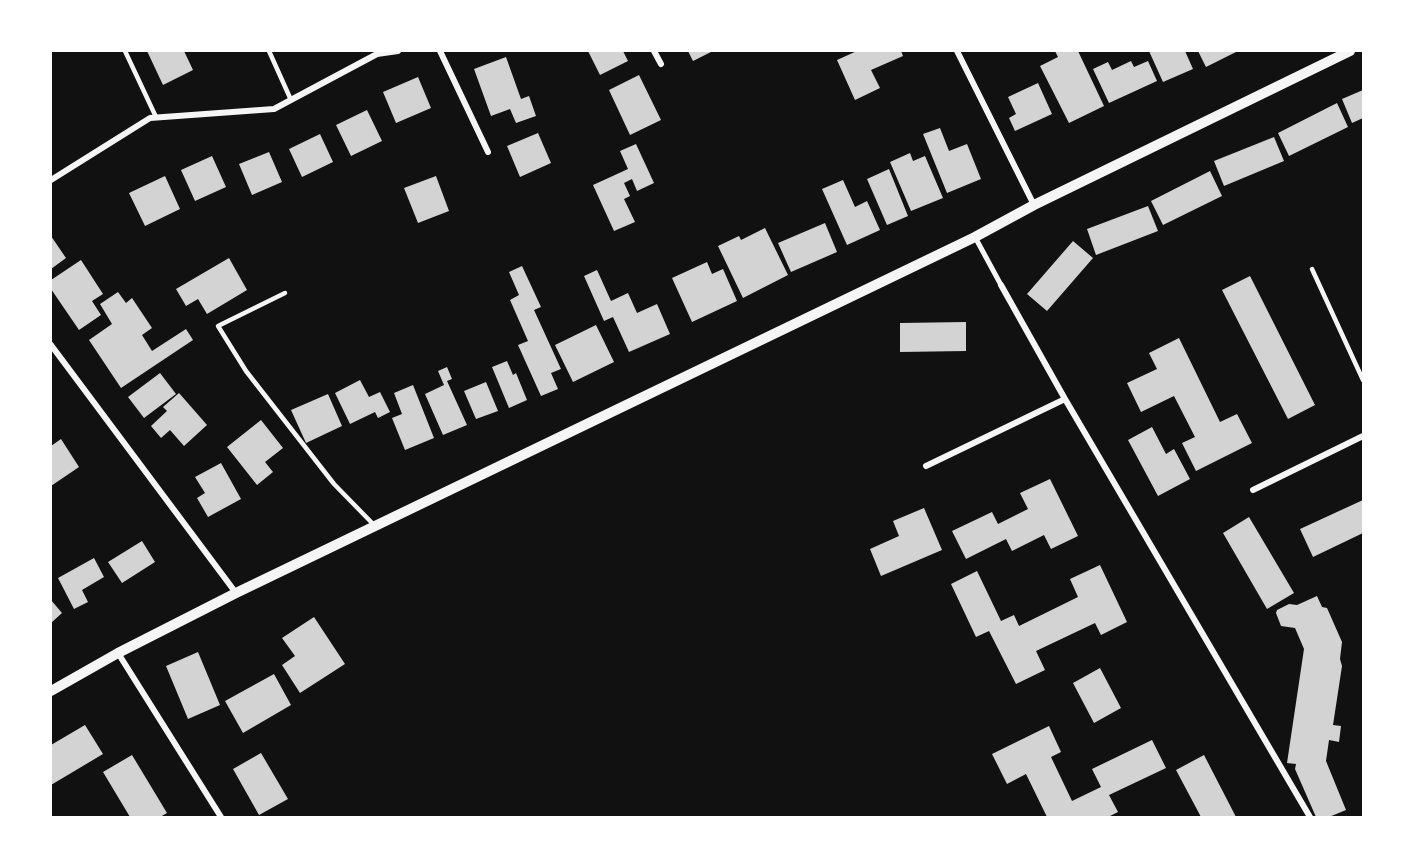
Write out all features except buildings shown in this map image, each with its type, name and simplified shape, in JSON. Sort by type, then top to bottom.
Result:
[{"type":"street","points":[[51,180],[150,118],[274,109],[377,54],[398,51]]},
{"type":"street","points":[[440,51],[488,152]]},
{"type":"street","points":[[654,51],[661,64]]},
{"type":"street","points":[[957,51],[1034,205]]},
{"type":"street","points":[[51,691],[118,653],[236,593],[975,237],[1034,205],[1350,51]]},
{"type":"street","points":[[975,237],[1065,399],[1310,817]]},
{"type":"street","points":[[51,345],[236,593]]},
{"type":"street","points":[[926,466],[1065,399]]},
{"type":"street","points":[[1252,490],[1363,436]]},
{"type":"street","points":[[118,653],[221,817]]},
{"type":"lane","points":[[125,51],[156,117]]},
{"type":"lane","points":[[269,51],[291,100]]},
{"type":"lane","points":[[1312,269],[1363,380]]},
{"type":"lane","points":[[285,293],[218,326],[246,371],[334,484],[375,526]]}]
